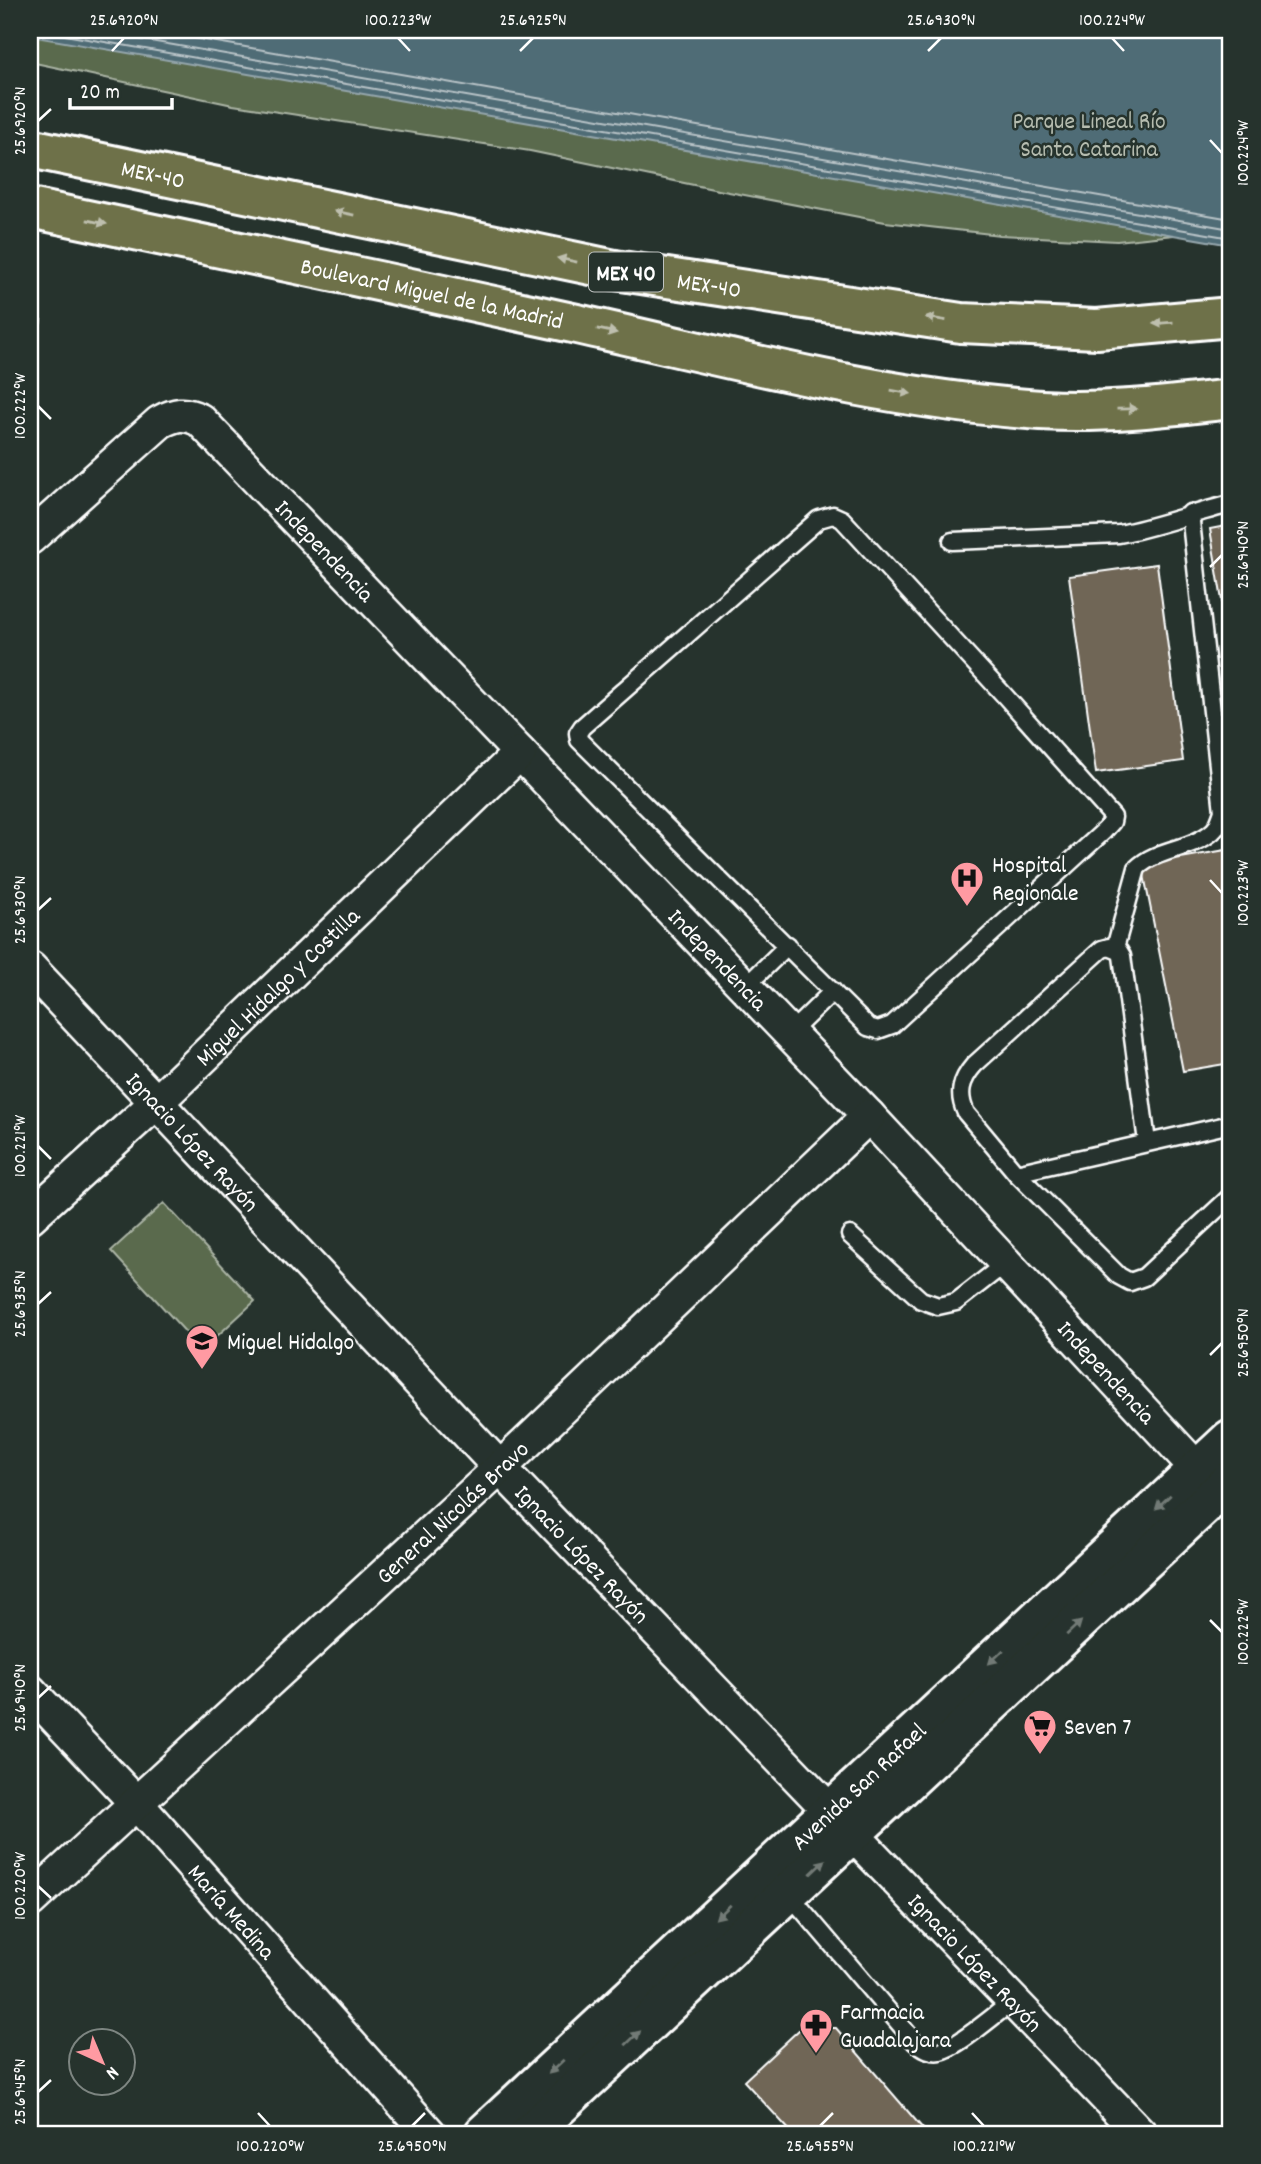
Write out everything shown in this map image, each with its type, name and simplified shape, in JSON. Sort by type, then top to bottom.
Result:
[{"type":"highway","name":"MEX-40","points":[[30,148],[615,270],[961,323],[1097,329],[1231,317]]},
{"type":"highway","name":"Boulevard Miguel de la Madrid","points":[[30,208],[833,380],[968,403],[1045,410],[1149,409],[1231,399]]},
{"type":"street","name":"Independencia","points":[[30,538],[160,422],[175,414],[189,414],[200,420],[790,1033],[1220,1487]]},
{"type":"street","name":"Miguel Hidalgo y Costilla","points":[[30,1217],[156,1102],[520,753]]},
{"type":"street","name":"Ignacio López Rayón","points":[[30,968],[500,1468],[1142,2134]]},
{"type":"street","name":"General Nicolás Bravo","points":[[30,1901],[500,1468],[869,1116]]},
{"type":"street","name":"Avenida San Rafael","points":[[529,2134],[778,1882],[841,1823],[1220,1487],[1231,1439]]},
{"type":"street","name":"María Medina","points":[[30,1691],[136,1804],[430,2134]]},
{"type":"street","name":"Avenida San Rafael","points":[[484,2134],[778,1882]]},
{"type":"lane","points":[[952,541],[1119,534],[1231,504]]},
{"type":"lane","points":[[1115,948],[1137,868],[1144,861],[1215,830],[1223,811],[1190,513]]},
{"type":"lane","points":[[834,515],[842,519],[895,575],[1113,817],[1109,827],[892,1024],[878,1030],[868,1027],[788,946],[583,746],[578,733],[820,519],[834,515]]},
{"type":"lane","points":[[745,987],[788,946]]},
{"type":"lane","points":[[1115,948],[1122,956],[1147,1142]]},
{"type":"lane","points":[[1115,948],[1102,949],[974,1065],[962,1083],[961,1103],[966,1113],[1016,1172],[1119,1276],[1130,1282],[1144,1277],[1231,1196]]},
{"type":"lane","points":[[790,1033],[833,991]]},
{"type":"lane","points":[[1016,1172],[1231,1124]]},
{"type":"lane","points":[[850,1236],[920,1300],[938,1306],[956,1302],[1006,1264]]},
{"type":"lane","points":[[778,1882],[915,2042],[926,2050],[939,2052],[951,2047],[1013,2001]]},
{"type":"green space","name":"Parque Lineal Río Santa Catarina","points":[[30,30],[1231,30],[1221,230],[1117,241],[1000,235],[885,222],[530,151],[233,105],[30,62]]},
{"type":"green space","points":[[164,1203],[255,1301],[202,1350],[111,1251]]},
{"type":"water","name":"Parque Lineal Río Santa Catarina","points":[[30,30],[1231,30],[1231,245],[30,36]]},
{"type":"building","points":[[30,318],[41,320],[30,380]]},
{"type":"building","points":[[1231,525],[1231,654],[1210,529]]},
{"type":"building","points":[[1157,564],[1183,761],[1096,773],[1069,576]]},
{"type":"building","points":[[1231,849],[1231,1063],[1183,1071],[1142,865]]},
{"type":"building","name":"Farmacia Guadalajara","points":[[801,2028],[836,2028],[924,2130],[920,2134],[793,2134],[744,2081]]},
{"type":"place","name":"Hospital Regionale","points":[[967,908]]},
{"type":"place","name":"Miguel Hidalgo","points":[[202,1371]]},
{"type":"place","name":"Seven 7","points":[[1040,1756]]},
{"type":"place","name":"Farmacia Guadalajara","points":[[816,2055]]}]
